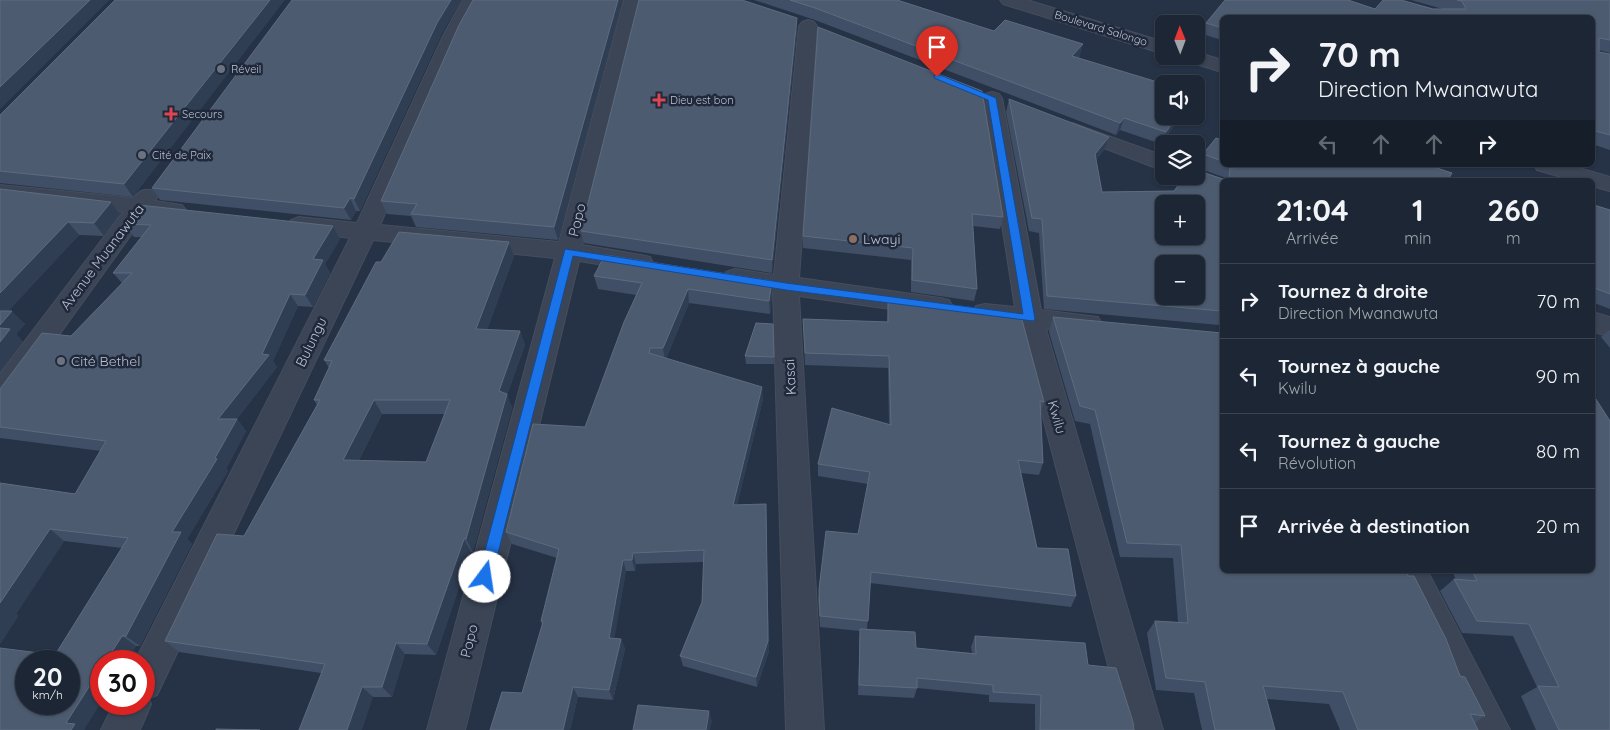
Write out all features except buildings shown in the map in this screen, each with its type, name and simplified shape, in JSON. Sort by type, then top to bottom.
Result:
[{"type":"street","name":"Bulungu","points":[[155,660],[365,232],[452,36],[472,0]]},
{"type":"street","name":"Popo","points":[[446,730],[633,0]]},
{"type":"street","name":"Boulevard Salongo","points":[[1009,0],[1155,45]]},
{"type":"street","name":"Kasai","points":[[805,730],[786,286],[808,26]]},
{"type":"street","points":[[1205,61],[1220,65]]},
{"type":"street","name":"Kwilu","points":[[992,98],[1030,319],[1144,730]]},
{"type":"street","points":[[1055,122],[1155,161]]},
{"type":"street","points":[[1552,167],[1589,178]]},
{"type":"street","points":[[1595,180],[1610,184]]},
{"type":"street","name":"Avenue Muanawuta","points":[[0,395],[158,183]]},
{"type":"street","points":[[0,192],[199,213]]},
{"type":"street","points":[[277,222],[569,252],[663,266]]},
{"type":"street","points":[[710,274],[1030,319],[1116,327]]},
{"type":"street","points":[[1595,322],[1610,327]]},
{"type":"street","points":[[1412,573],[1491,730]]},
{"type":"street","points":[[120,730],[128,715]]},
{"type":"place","name":"Réveil","points":[[221,69]]},
{"type":"place","name":"Dieu est bon","points":[[659,100]]},
{"type":"place","name":"Secours","points":[[171,114]]},
{"type":"place","name":"Cité de Paix","points":[[142,155]]},
{"type":"place","name":"Lwayi","points":[[853,239]]},
{"type":"place","name":"Cité Bethel","points":[[61,361]]},
{"type":"route","points":[[485,577],[569,252],[786,286],[1030,319],[992,98],[937,77]]}]
